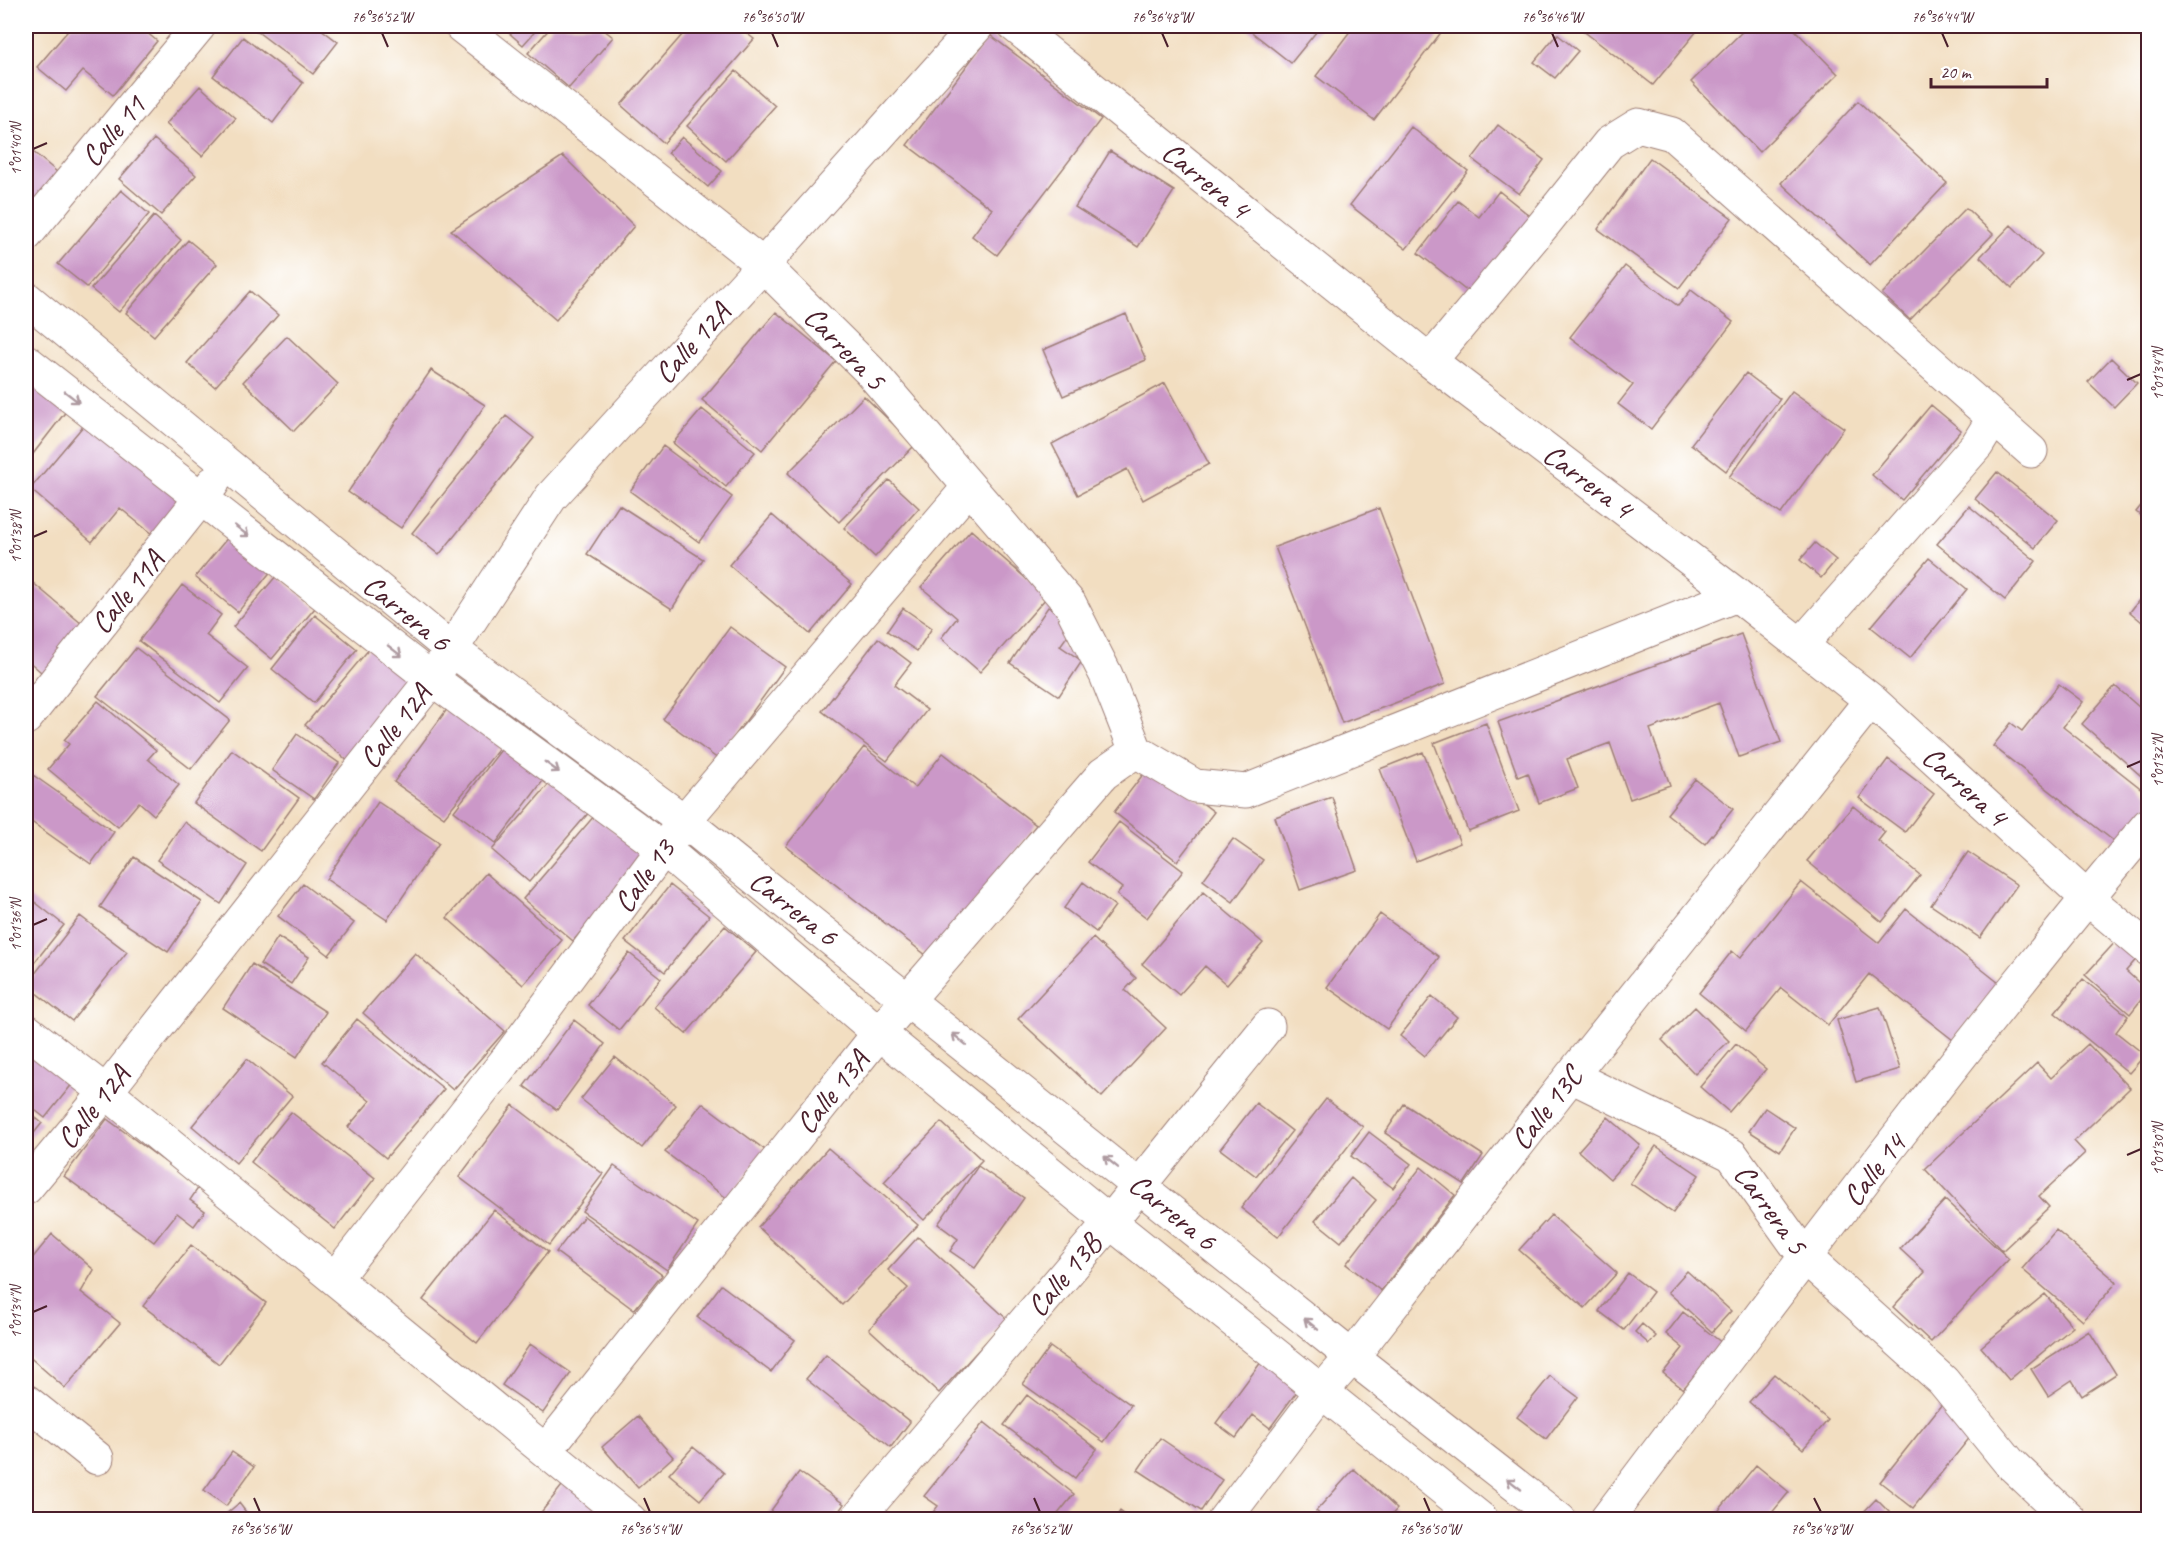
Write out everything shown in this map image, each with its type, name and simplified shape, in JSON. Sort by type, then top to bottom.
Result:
[{"type":"street","name":"Carrera 5","points":[[461,26],[764,265],[869,370],[1070,604],[1106,675],[1136,751]]},
{"type":"street","name":"Calle 12A","points":[[26,1188],[106,1092],[432,679],[551,497],[764,265],[977,26]]},
{"type":"street","name":"Carrera 4","points":[[1015,26],[1430,361],[1871,700],[2087,898],[2148,949]]},
{"type":"street","name":"Calle 11","points":[[26,235],[185,31]]},
{"type":"street","points":[[1430,361],[1609,143],[1638,124],[1672,134],[2031,451]]},
{"type":"street","name":"Carrera 6","points":[[26,298],[452,650],[684,821],[1352,1357],[1560,1520]]},
{"type":"street","name":"Carrera 6","points":[[26,361],[432,679],[664,849],[879,1033],[1110,1222],[1482,1520]]},
{"type":"street","points":[[1800,645],[1977,445],[1993,419]]},
{"type":"street","name":"Calle 11A","points":[[26,718],[201,499],[226,464]]},
{"type":"street","name":"Calle 13","points":[[335,1278],[505,1062],[684,821],[969,487]]},
{"type":"street","points":[[1136,751],[1195,786],[1246,791],[1737,595]]},
{"type":"street","name":"Calle 13C","points":[[1224,1520],[1322,1391],[1352,1357],[1571,1076],[1871,700]]},
{"type":"street","name":"Calle 13A","points":[[546,1450],[879,1033],[1103,774],[1136,751]]},
{"type":"street","name":"Calle 14","points":[[1606,1520],[1805,1257],[2087,898],[2148,825]]},
{"type":"street","name":"Calle 13B","points":[[856,1520],[1110,1222],[1138,1184],[1268,1026]]},
{"type":"street","points":[[26,1030],[106,1092],[630,1520]]},
{"type":"street","name":"Carrera 5","points":[[1571,1076],[1732,1155],[1805,1257],[1943,1381],[2009,1462],[2070,1520]]},
{"type":"street","points":[[26,1401],[97,1458]]},
{"type":"building","points":[[72,26],[139,26],[157,41],[113,95],[83,71],[66,91],[37,67]]},
{"type":"building","points":[[250,26],[317,26],[338,42],[313,74]]},
{"type":"building","points":[[501,26],[540,26],[523,45]]},
{"type":"building","points":[[552,26],[599,26],[613,37],[569,88],[528,53]]},
{"type":"building","points":[[690,26],[737,26],[754,39],[664,143],[621,105]]},
{"type":"building","points":[[1244,26],[1321,26],[1291,63]]},
{"type":"building","points":[[1354,26],[1446,26],[1374,120],[1316,76]]},
{"type":"building","points":[[1577,26],[1701,26],[1653,85]]},
{"type":"building","points":[[1748,26],[1791,26],[1838,74],[1759,152],[1691,82]]},
{"type":"building","points":[[1557,34],[1578,51],[1555,78],[1534,62]]},
{"type":"building","points":[[990,35],[1101,119],[997,255],[972,236],[992,209],[907,145]]},
{"type":"building","points":[[243,37],[303,83],[273,123],[213,76]]},
{"type":"building","points":[[736,71],[775,106],[726,161],[687,126]]},
{"type":"building","points":[[200,86],[236,118],[202,156],[166,124]]},
{"type":"building","points":[[1858,101],[1947,183],[1870,265],[1781,183]]},
{"type":"building","points":[[1498,125],[1544,160],[1519,194],[1472,159]]},
{"type":"building","points":[[1411,127],[1468,171],[1406,249],[1350,205]]},
{"type":"building","points":[[682,137],[722,171],[708,187],[668,153]]},
{"type":"building","points":[[154,139],[196,175],[161,215],[119,179]]},
{"type":"building","points":[[26,146],[63,177],[26,221]]},
{"type":"building","points":[[1110,151],[1174,191],[1138,247],[1075,207]]},
{"type":"building","points":[[563,156],[634,226],[556,320],[451,230]]},
{"type":"building","points":[[1650,158],[1732,218],[1679,288],[1598,229]]},
{"type":"building","points":[[121,190],[149,214],[87,287],[58,264]]},
{"type":"building","points":[[1499,191],[1534,219],[1473,296],[1418,253],[1458,201],[1479,217]]},
{"type":"building","points":[[1966,208],[1993,234],[1910,320],[1882,294]]},
{"type":"building","points":[[154,216],[181,240],[119,312],[91,289]]},
{"type":"building","points":[[2011,225],[2042,255],[2012,288],[1980,257]]},
{"type":"building","points":[[188,240],[217,264],[154,336],[126,313]]},
{"type":"building","points":[[1625,266],[1678,306],[1691,290],[1733,322],[1651,429],[1618,404],[1633,385],[1570,337]]},
{"type":"building","points":[[250,291],[278,315],[215,387],[187,363]]},
{"type":"building","points":[[776,312],[836,361],[762,450],[702,400]]},
{"type":"building","points":[[1126,314],[1146,360],[1063,396],[1043,350]]},
{"type":"building","points":[[287,336],[338,384],[294,431],[243,382]]},
{"type":"building","points":[[2111,358],[2137,383],[2114,407],[2088,382]]},
{"type":"building","points":[[431,370],[485,405],[401,528],[348,492]]},
{"type":"building","points":[[1746,373],[1780,399],[1726,471],[1691,444]]},
{"type":"building","points":[[26,377],[67,410],[26,463]]},
{"type":"building","points":[[1165,383],[1209,464],[1143,500],[1127,469],[1078,495],[1052,444]]},
{"type":"building","points":[[1792,391],[1844,428],[1781,514],[1729,477]]},
{"type":"building","points":[[864,396],[915,445],[839,522],[788,473]]},
{"type":"building","points":[[1931,405],[1961,430],[1902,500],[1872,475]]},
{"type":"building","points":[[702,409],[755,452],[726,487],[673,443]]},
{"type":"building","points":[[506,416],[534,438],[439,555],[412,533]]},
{"type":"building","points":[[89,419],[184,499],[153,535],[120,508],[92,542],[30,489]]},
{"type":"building","points":[[663,446],[732,497],[699,542],[630,491]]},
{"type":"building","points":[[1997,472],[2058,520],[2035,548],[1975,499]]},
{"type":"building","points":[[889,480],[919,508],[875,557],[844,528]]},
{"type":"building","points":[[2148,497],[2148,522],[2136,512]]},
{"type":"building","points":[[619,505],[703,559],[672,609],[587,554]]},
{"type":"building","points":[[1969,506],[2036,561],[2005,600],[1937,544]]},
{"type":"building","points":[[1379,508],[1445,684],[1342,723],[1275,547]]},
{"type":"building","points":[[772,515],[852,584],[810,634],[729,565]]},
{"type":"building","points":[[971,530],[1047,597],[980,672],[941,638],[957,618],[921,587]]},
{"type":"building","points":[[229,536],[272,570],[238,612],[195,577]]},
{"type":"building","points":[[1815,543],[1836,560],[1821,578],[1800,560]]},
{"type":"building","points":[[1929,558],[1967,589],[1910,658],[1871,627]]},
{"type":"building","points":[[277,575],[315,608],[272,659],[233,627]]},
{"type":"building","points":[[26,577],[88,629],[48,678],[26,659]]},
{"type":"building","points":[[182,585],[221,615],[206,635],[248,668],[220,703],[139,641]]},
{"type":"building","points":[[2146,591],[2148,593],[2148,627],[2130,612]]},
{"type":"building","points":[[1048,607],[1075,625],[1060,646],[1082,661],[1059,696],[1010,663]]},
{"type":"building","points":[[903,608],[932,628],[917,651],[887,631]]},
{"type":"building","points":[[315,615],[357,649],[314,703],[272,669]]},
{"type":"building","points":[[730,627],[785,667],[718,759],[663,719]]},
{"type":"building","points":[[1741,634],[1781,742],[1739,757],[1719,703],[1650,729],[1670,785],[1630,799],[1610,743],[1567,759],[1578,788],[1539,803],[1528,773],[1518,777],[1498,722]]},
{"type":"building","points":[[878,638],[911,663],[894,685],[927,710],[887,761],[822,711]]},
{"type":"building","points":[[136,648],[230,720],[191,769],[97,696]]},
{"type":"building","points":[[370,648],[415,685],[349,762],[305,725]]},
{"type":"building","points":[[2059,684],[2083,702],[2063,727],[2148,794],[2148,810],[2120,846],[1993,746],[2011,723],[2022,731]]},
{"type":"building","points":[[2115,686],[2148,715],[2148,782],[2082,724]]},
{"type":"building","points":[[98,701],[156,750],[148,759],[179,785],[154,815],[139,802],[118,827],[48,769],[69,744],[64,740]]},
{"type":"building","points":[[453,701],[506,740],[444,817],[394,782]]},
{"type":"building","points":[[1486,723],[1519,811],[1468,831],[1434,743]]},
{"type":"building","points":[[297,734],[339,763],[314,799],[272,770]]},
{"type":"building","points":[[507,742],[549,773],[496,843],[454,811]]},
{"type":"building","points":[[864,747],[915,788],[943,753],[1036,825],[931,959],[786,846]]},
{"type":"building","points":[[232,750],[299,798],[261,851],[194,803]]},
{"type":"building","points":[[1423,752],[1460,843],[1416,861],[1380,769]]},
{"type":"building","points":[[1888,759],[1934,794],[1905,832],[1859,798]]},
{"type":"building","points":[[1151,764],[1214,812],[1177,861],[1114,812]]},
{"type":"building","points":[[33,775],[114,832],[91,864],[26,818],[26,786]]},
{"type":"building","points":[[554,778],[591,810],[529,882],[492,850]]},
{"type":"building","points":[[1695,779],[1733,809],[1705,844],[1667,814]]},
{"type":"building","points":[[1332,797],[1357,870],[1300,890],[1275,817]]},
{"type":"building","points":[[378,802],[439,843],[387,920],[326,879]]},
{"type":"building","points":[[1853,806],[1885,832],[1878,841],[1920,875],[1882,922],[1807,861]]},
{"type":"building","points":[[595,815],[645,856],[573,941],[523,899]]},
{"type":"building","points":[[184,822],[247,865],[221,904],[157,860]]},
{"type":"building","points":[[1119,822],[1183,871],[1147,918],[1117,895],[1122,888],[1088,862]]},
{"type":"building","points":[[1233,839],[1263,860],[1233,902],[1203,880]]},
{"type":"building","points":[[1968,852],[2017,885],[1980,938],[1931,905]]},
{"type":"building","points":[[134,857],[202,902],[168,952],[100,907]]},
{"type":"building","points":[[486,873],[562,940],[523,985],[447,918]]},
{"type":"building","points":[[1083,882],[1115,906],[1096,932],[1064,908]]},
{"type":"building","points":[[1801,882],[1879,943],[1906,909],[1999,983],[1953,1040],[1869,974],[1828,1025],[1781,988],[1746,1031],[1699,993],[1732,951],[1740,958]]},
{"type":"building","points":[[303,884],[354,923],[329,955],[278,916]]},
{"type":"building","points":[[670,885],[709,916],[665,972],[625,941]]},
{"type":"building","points":[[1203,892],[1263,943],[1227,985],[1205,966],[1179,995],[1142,964]]},
{"type":"building","points":[[26,895],[64,925],[26,973]]},
{"type":"building","points":[[1380,914],[1439,957],[1387,1029],[1327,987]]},
{"type":"building","points":[[80,916],[127,952],[72,1021],[26,985]]},
{"type":"building","points":[[725,926],[756,952],[686,1034],[654,1007]]},
{"type":"building","points":[[278,937],[309,957],[291,984],[260,964]]},
{"type":"building","points":[[1093,938],[1136,978],[1125,990],[1166,1028],[1102,1097],[1018,1019]]},
{"type":"building","points":[[2119,938],[2139,956],[2126,971],[2148,991],[2130,1014],[2085,975]]},
{"type":"building","points":[[415,953],[505,1031],[453,1090],[363,1013]]},
{"type":"building","points":[[629,953],[661,978],[619,1030],[588,1005]]},
{"type":"building","points":[[252,964],[326,1012],[297,1057],[223,1008]]},
{"type":"building","points":[[2083,979],[2128,1016],[2116,1032],[2145,1055],[2129,1073],[2055,1013]]},
{"type":"building","points":[[1432,996],[1457,1017],[1425,1056],[1400,1036]]},
{"type":"building","points":[[1695,1007],[1729,1041],[1695,1074],[1662,1040]]},
{"type":"building","points":[[1880,1007],[1900,1069],[1856,1082],[1837,1020]]},
{"type":"building","points":[[357,1019],[444,1089],[386,1158],[348,1127],[370,1101],[322,1062]]},
{"type":"building","points":[[574,1020],[605,1044],[557,1110],[524,1086]]},
{"type":"building","points":[[1736,1044],[1766,1069],[1729,1112],[1700,1087]]},
{"type":"building","points":[[2088,1044],[2130,1088],[2074,1141],[2085,1153],[2039,1196],[2049,1207],[2002,1251],[1925,1169],[2037,1063],[2051,1078]]},
{"type":"building","points":[[33,1051],[73,1083],[45,1118],[26,1103],[26,1061]]},
{"type":"building","points":[[615,1057],[676,1105],[642,1148],[581,1099]]},
{"type":"building","points":[[247,1059],[292,1096],[236,1163],[192,1126]]},
{"type":"building","points":[[1326,1099],[1363,1127],[1278,1237],[1241,1208]]},
{"type":"building","points":[[702,1103],[765,1150],[728,1199],[665,1152]]},
{"type":"building","points":[[1256,1103],[1292,1131],[1256,1176],[1220,1149]]},
{"type":"building","points":[[1404,1104],[1483,1155],[1464,1184],[1385,1133]]},
{"type":"building","points":[[513,1105],[603,1174],[549,1245],[459,1177]]},
{"type":"building","points":[[1765,1108],[1795,1128],[1780,1151],[1749,1131]]},
{"type":"building","points":[[26,1110],[42,1123],[26,1143]]},
{"type":"building","points":[[291,1112],[375,1178],[335,1229],[251,1162]]},
{"type":"building","points":[[1608,1117],[1640,1145],[1610,1179],[1578,1151]]},
{"type":"building","points":[[107,1119],[199,1187],[190,1200],[205,1211],[194,1226],[177,1213],[154,1242],[64,1176]]},
{"type":"building","points":[[941,1122],[982,1160],[924,1220],[884,1182]]},
{"type":"building","points":[[1369,1132],[1411,1164],[1393,1188],[1351,1156]]},
{"type":"building","points":[[1656,1146],[1699,1175],[1673,1213],[1630,1183]]},
{"type":"building","points":[[828,1148],[918,1225],[842,1305],[758,1227]]},
{"type":"building","points":[[614,1166],[698,1224],[667,1270],[582,1211]]},
{"type":"building","points":[[978,1166],[1024,1198],[975,1268],[950,1251],[958,1239],[938,1224]]},
{"type":"building","points":[[1421,1167],[1455,1195],[1381,1291],[1346,1264]]},
{"type":"building","points":[[1351,1178],[1376,1200],[1341,1242],[1315,1221]]},
{"type":"building","points":[[1945,1200],[2009,1259],[1931,1342],[1893,1307],[1925,1272],[1900,1249]]},
{"type":"building","points":[[494,1210],[548,1252],[477,1343],[423,1300]]},
{"type":"building","points":[[1551,1215],[1617,1273],[1585,1308],[1519,1250]]},
{"type":"building","points":[[584,1216],[662,1275],[634,1310],[556,1252]]},
{"type":"building","points":[[2056,1230],[2117,1282],[2083,1321],[2022,1269]]},
{"type":"building","points":[[52,1234],[94,1270],[81,1292],[120,1323],[65,1388],[26,1354],[26,1266]]},
{"type":"building","points":[[918,1237],[1007,1319],[939,1393],[869,1329],[908,1288],[888,1270]]},
{"type":"building","points":[[191,1245],[266,1303],[219,1364],[143,1306]]},
{"type":"building","points":[[1687,1271],[1731,1311],[1712,1332],[1668,1292]]},
{"type":"building","points":[[1628,1273],[1653,1292],[1624,1330],[1599,1311]]},
{"type":"building","points":[[721,1285],[795,1340],[771,1372],[697,1317]]},
{"type":"building","points":[[2045,1294],[2073,1327],[2009,1380],[1981,1347]]},
{"type":"building","points":[[1683,1312],[1722,1343],[1683,1389],[1663,1373],[1683,1348],[1666,1334]]},
{"type":"building","points":[[1642,1324],[1656,1336],[1649,1344],[1635,1332]]},
{"type":"building","points":[[2089,1331],[2116,1374],[2082,1396],[2072,1380],[2048,1396],[2031,1369]]},
{"type":"building","points":[[530,1344],[571,1373],[543,1413],[502,1385]]},
{"type":"building","points":[[1050,1347],[1131,1405],[1104,1442],[1023,1384]]},
{"type":"building","points":[[826,1355],[910,1422],[891,1447],[806,1379]]},
{"type":"building","points":[[1264,1358],[1301,1386],[1270,1428],[1253,1415],[1236,1438],[1216,1423]]},
{"type":"building","points":[[1774,1374],[1828,1420],[1803,1449],[1749,1402]]},
{"type":"building","points":[[1550,1376],[1578,1397],[1546,1439],[1517,1417]]},
{"type":"building","points":[[1027,1395],[1097,1449],[1075,1478],[1004,1425]]},
{"type":"building","points":[[1942,1404],[1976,1430],[1913,1508],[1880,1482]]},
{"type":"building","points":[[638,1416],[673,1457],[638,1488],[602,1447]]},
{"type":"building","points":[[984,1422],[1074,1494],[1053,1520],[927,1520],[938,1506],[924,1496]]},
{"type":"building","points":[[1160,1438],[1222,1480],[1201,1511],[1138,1470]]},
{"type":"building","points":[[693,1447],[724,1473],[700,1500],[669,1474]]},
{"type":"building","points":[[232,1452],[254,1467],[226,1506],[204,1490]]},
{"type":"building","points":[[1756,1465],[1789,1492],[1766,1520],[1711,1520]]},
{"type":"building","points":[[1354,1469],[1397,1509],[1387,1520],[1326,1520],[1316,1511]]},
{"type":"building","points":[[799,1472],[844,1504],[833,1520],[764,1520]]},
{"type":"building","points":[[565,1482],[613,1520],[535,1520]]},
{"type":"building","points":[[1876,1499],[1897,1520],[1856,1520]]},
{"type":"building","points":[[239,1503],[252,1520],[219,1520]]},
{"type":"building","points":[[1120,1511],[1132,1520],[1114,1520]]}]
